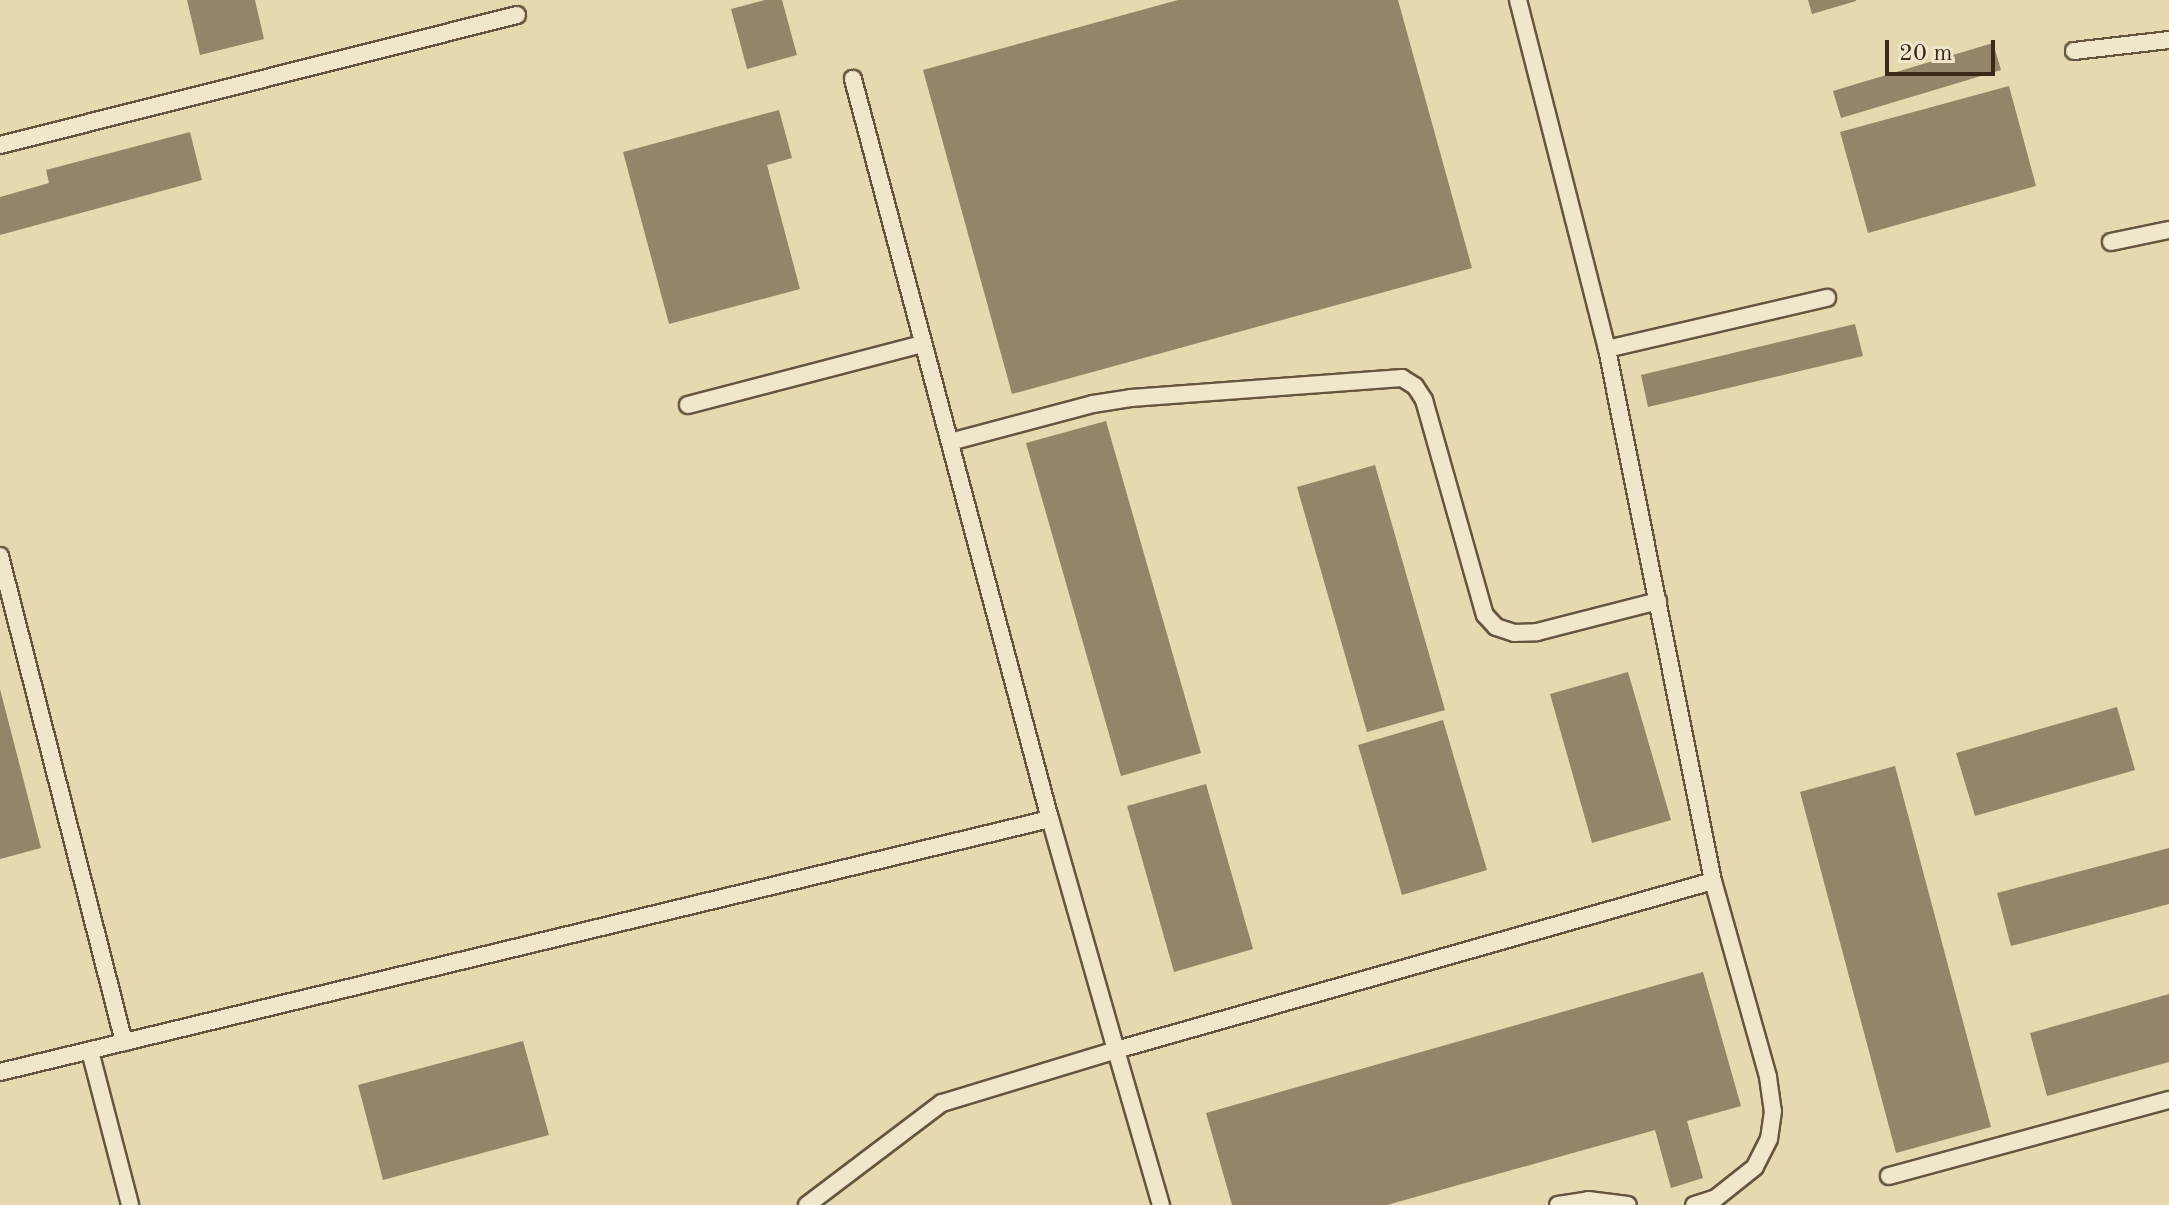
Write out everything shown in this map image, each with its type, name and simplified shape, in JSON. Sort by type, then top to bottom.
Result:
[{"type":"lane","points":[[1518,0],[1607,349],[1713,881],[1768,1077],[1773,1111],[1769,1139],[1755,1167],[1716,1198],[1694,1205]]},
{"type":"lane","points":[[0,145],[517,15]]},
{"type":"lane","points":[[2074,51],[2169,40]]},
{"type":"lane","points":[[853,79],[1050,819],[1161,1205]]},
{"type":"lane","points":[[2111,242],[2169,230]]},
{"type":"lane","points":[[1607,349],[1827,298]]},
{"type":"lane","points":[[688,405],[922,344]]},
{"type":"lane","points":[[950,442],[1106,402],[1402,378],[1415,386],[1424,400],[1485,615],[1496,627],[1514,633],[1537,632],[1658,601]]},
{"type":"lane","points":[[0,556],[124,1042]]},
{"type":"lane","points":[[0,1072],[1050,819]]},
{"type":"lane","points":[[807,1205],[906,1127],[942,1103],[1116,1050],[1713,881]]},
{"type":"lane","points":[[90,1051],[130,1205]]},
{"type":"lane","points":[[1889,1176],[2169,1100]]},
{"type":"lane","points":[[1558,1205],[1588,1200],[1628,1205]]},
{"type":"building","points":[[187,0],[255,0],[264,39],[200,55]]},
{"type":"building","points":[[765,0],[782,0],[797,55],[747,69],[731,9]]},
{"type":"building","points":[[1178,0],[1398,0],[1472,268],[1012,394],[923,70]]},
{"type":"building","points":[[1808,0],[1856,0],[1856,1],[1812,14]]},
{"type":"building","points":[[1993,43],[2001,70],[1841,118],[1833,91]]},
{"type":"building","points":[[2009,86],[2036,186],[1868,233],[1840,132]]},
{"type":"building","points":[[779,110],[792,158],[767,165],[800,289],[669,324],[623,152]]},
{"type":"building","points":[[190,132],[202,180],[0,235],[0,197],[49,183],[46,170]]},
{"type":"building","points":[[1855,324],[1863,356],[1648,407],[1641,375]]},
{"type":"building","points":[[1106,421],[1201,753],[1121,776],[1026,443]]},
{"type":"building","points":[[1375,465],[1445,710],[1367,732],[1297,487]]},
{"type":"building","points":[[1628,672],[1671,820],[1592,843],[1550,694]]},
{"type":"building","points":[[0,689],[41,848],[0,859]]},
{"type":"building","points":[[2117,707],[2135,770],[1975,816],[1956,753]]},
{"type":"building","points":[[1443,720],[1487,870],[1402,895],[1358,745]]},
{"type":"building","points":[[1895,766],[1991,1127],[1896,1153],[1800,792]]},
{"type":"building","points":[[1206,784],[1253,949],[1174,972],[1127,806]]},
{"type":"building","points":[[2169,848],[2169,904],[2011,946],[1997,893]]},
{"type":"building","points":[[1703,972],[1741,1106],[1687,1121],[1703,1178],[1671,1188],[1655,1130],[1387,1205],[1232,1205],[1206,1113]]},
{"type":"building","points":[[2169,994],[2169,1062],[2047,1096],[2030,1033]]},
{"type":"building","points":[[523,1041],[549,1135],[383,1180],[358,1085]]}]
